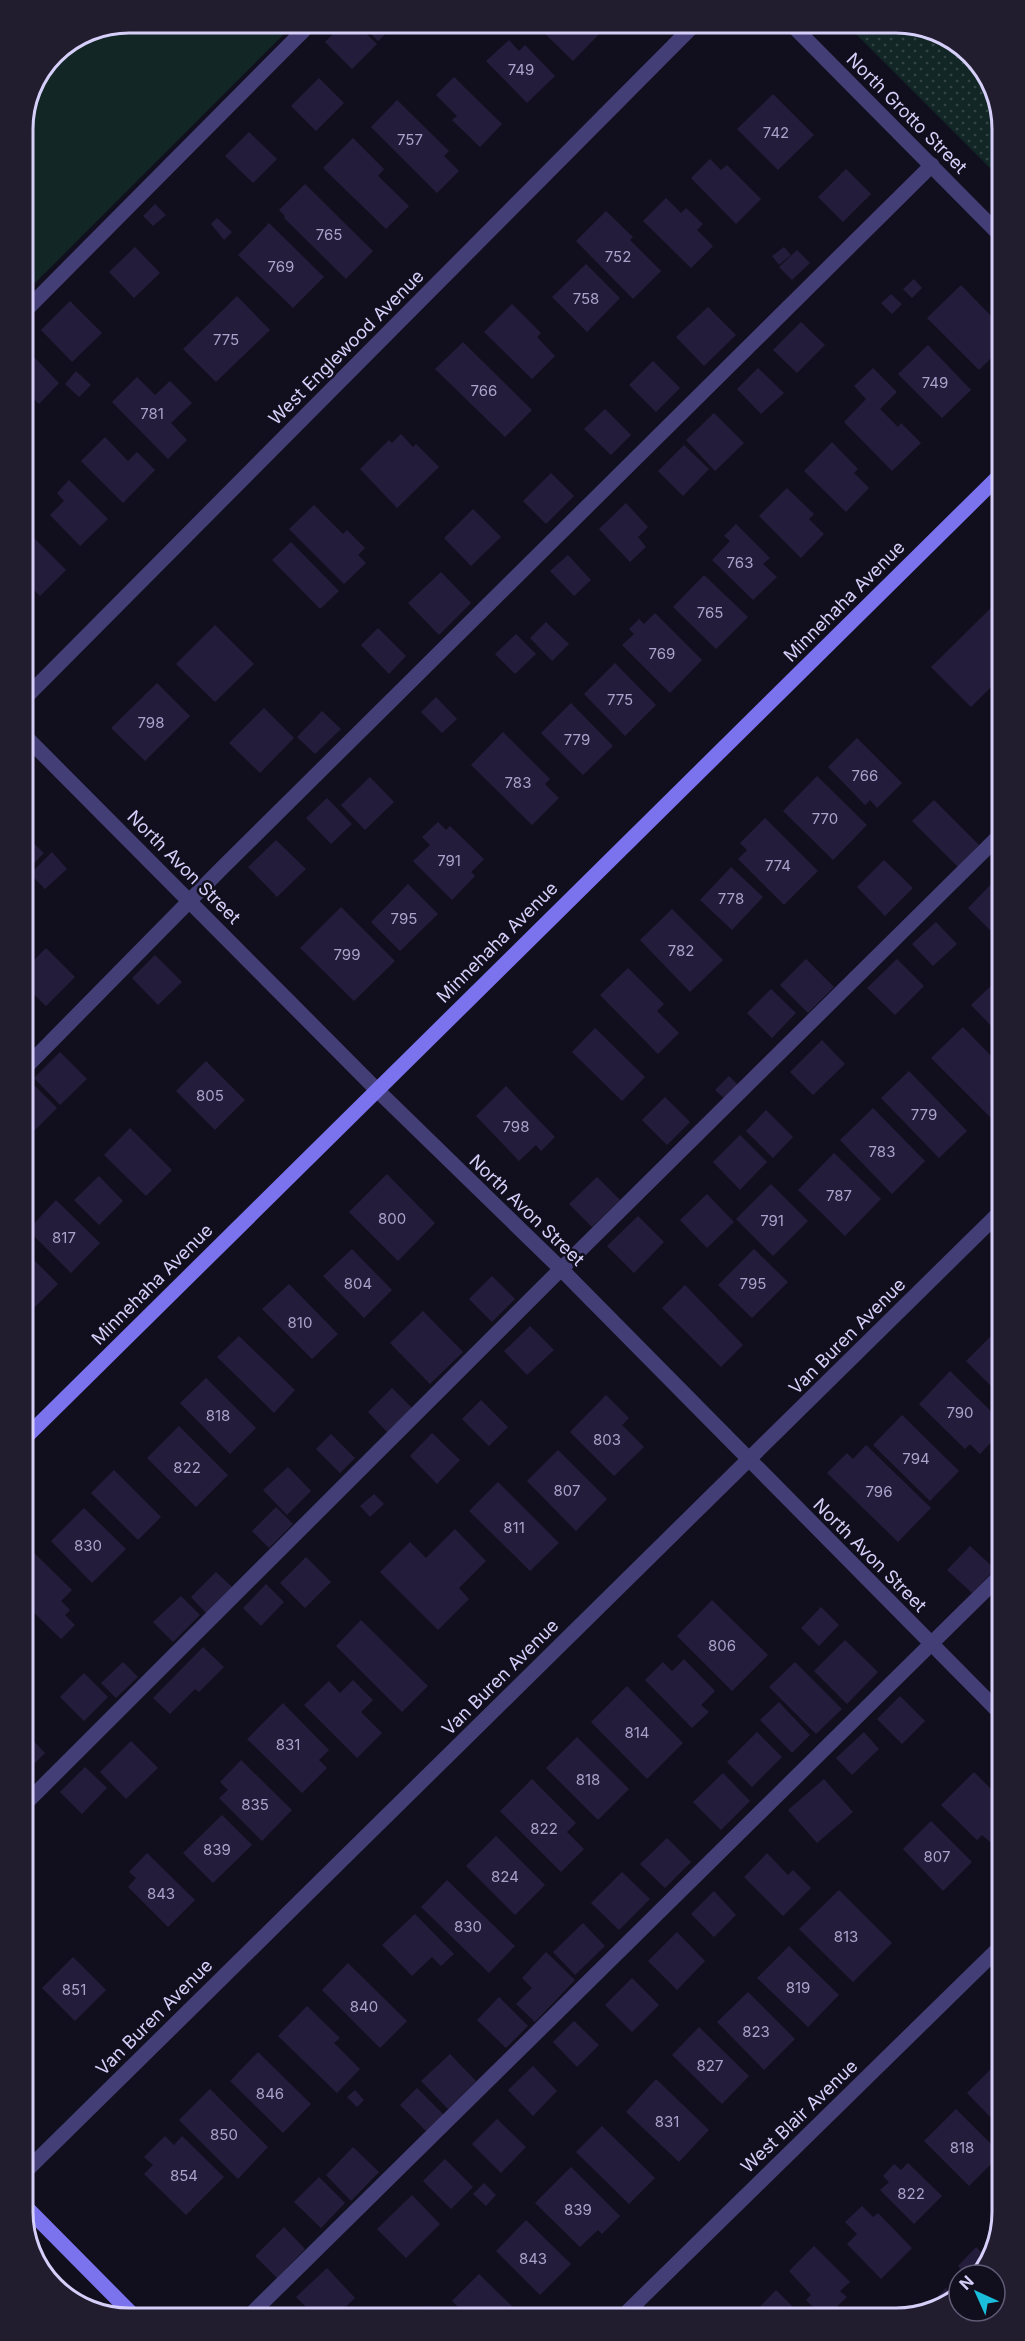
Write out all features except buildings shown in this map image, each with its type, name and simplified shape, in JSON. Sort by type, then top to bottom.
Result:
[{"type":"street","points":[[33,303],[300,33]]},
{"type":"street","name":"West Englewood Avenue","points":[[33,690],[686,33]]},
{"type":"street","name":"North Grotto Street","points":[[800,33],[992,227]]},
{"type":"street","points":[[33,1060],[190,900],[932,165]]},
{"type":"street","name":"Minnehaha Avenue","points":[[33,1430],[992,483]]},
{"type":"street","name":"North Avon Street","points":[[33,744],[376,1089],[561,1269],[992,1705]]},
{"type":"street","points":[[33,1796],[992,843]]},
{"type":"street","name":"Van Buren Avenue","points":[[33,2164],[992,1220]]},
{"type":"street","points":[[257,2308],[992,1584]]},
{"type":"street","name":"West Blair Avenue","points":[[631,2308],[992,1955]]},
{"type":"street","points":[[33,2215],[125,2308]]},
{"type":"green space","points":[[285,33],[33,285],[33,123],[40,92],[61,61],[92,40],[110,35]]},
{"type":"green space","points":[[855,33],[902,33],[927,38],[939,43],[964,61],[982,86],[987,98],[992,129],[992,170]]}]
